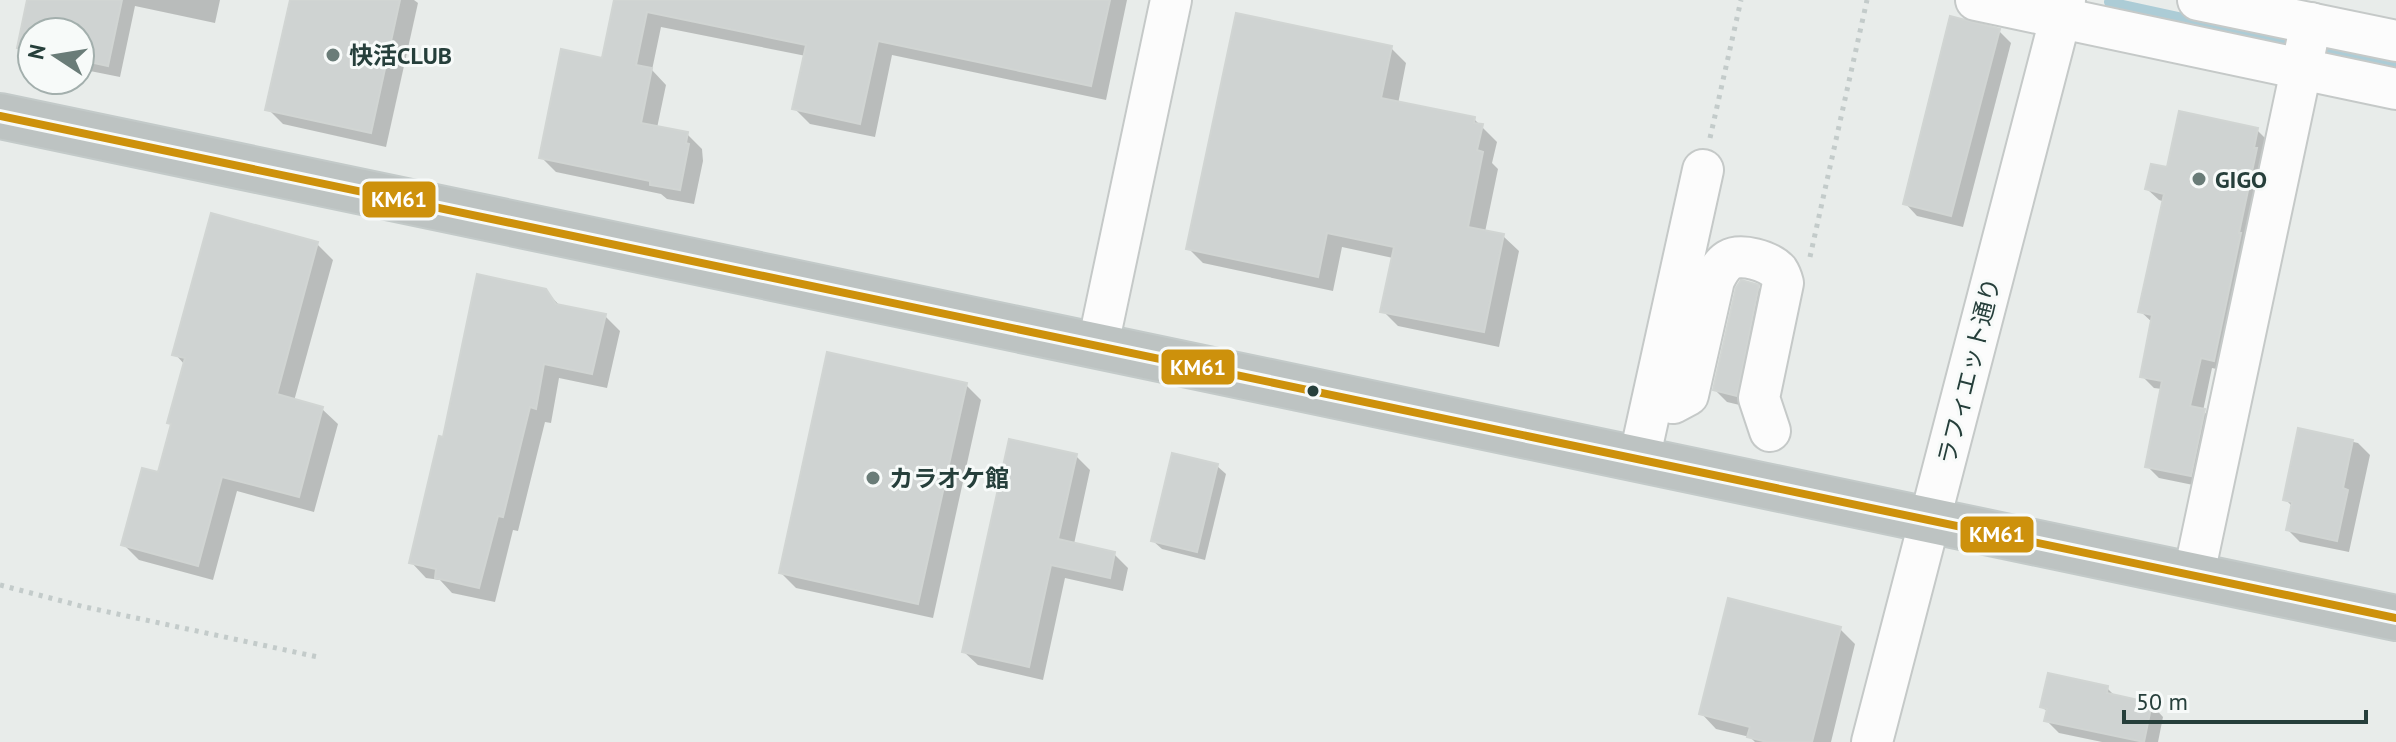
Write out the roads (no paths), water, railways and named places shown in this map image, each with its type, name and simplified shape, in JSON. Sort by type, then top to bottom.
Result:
[{"type":"highway","points":[[0,116],[2396,618]]},
{"type":"street","points":[[1098,345],[1171,0]]},
{"type":"street","points":[[1976,0],[2062,9],[2306,46],[2396,41]]},
{"type":"street","points":[[2198,0],[2396,89]]},
{"type":"street","name":"ラフィエット通り","points":[[1872,742],[2062,9]]},
{"type":"street","points":[[2194,574],[2306,46]]},
{"type":"street","points":[[1639,460],[1703,170]]},
{"type":"street","points":[[1673,403],[1688,395],[1714,280],[1721,266],[1732,258],[1745,257],[1780,272],[1783,283],[1759,398],[1770,431]]},
{"type":"waterway","points":[[2109,2],[2298,43]]},
{"type":"waterway","points":[[2314,47],[2396,65]]},
{"type":"place","name":"快活CLUB","points":[[333,55]]},
{"type":"place","name":"GIGO","points":[[2199,179]]},
{"type":"place","name":"カラオケ館","points":[[873,478]]}]
